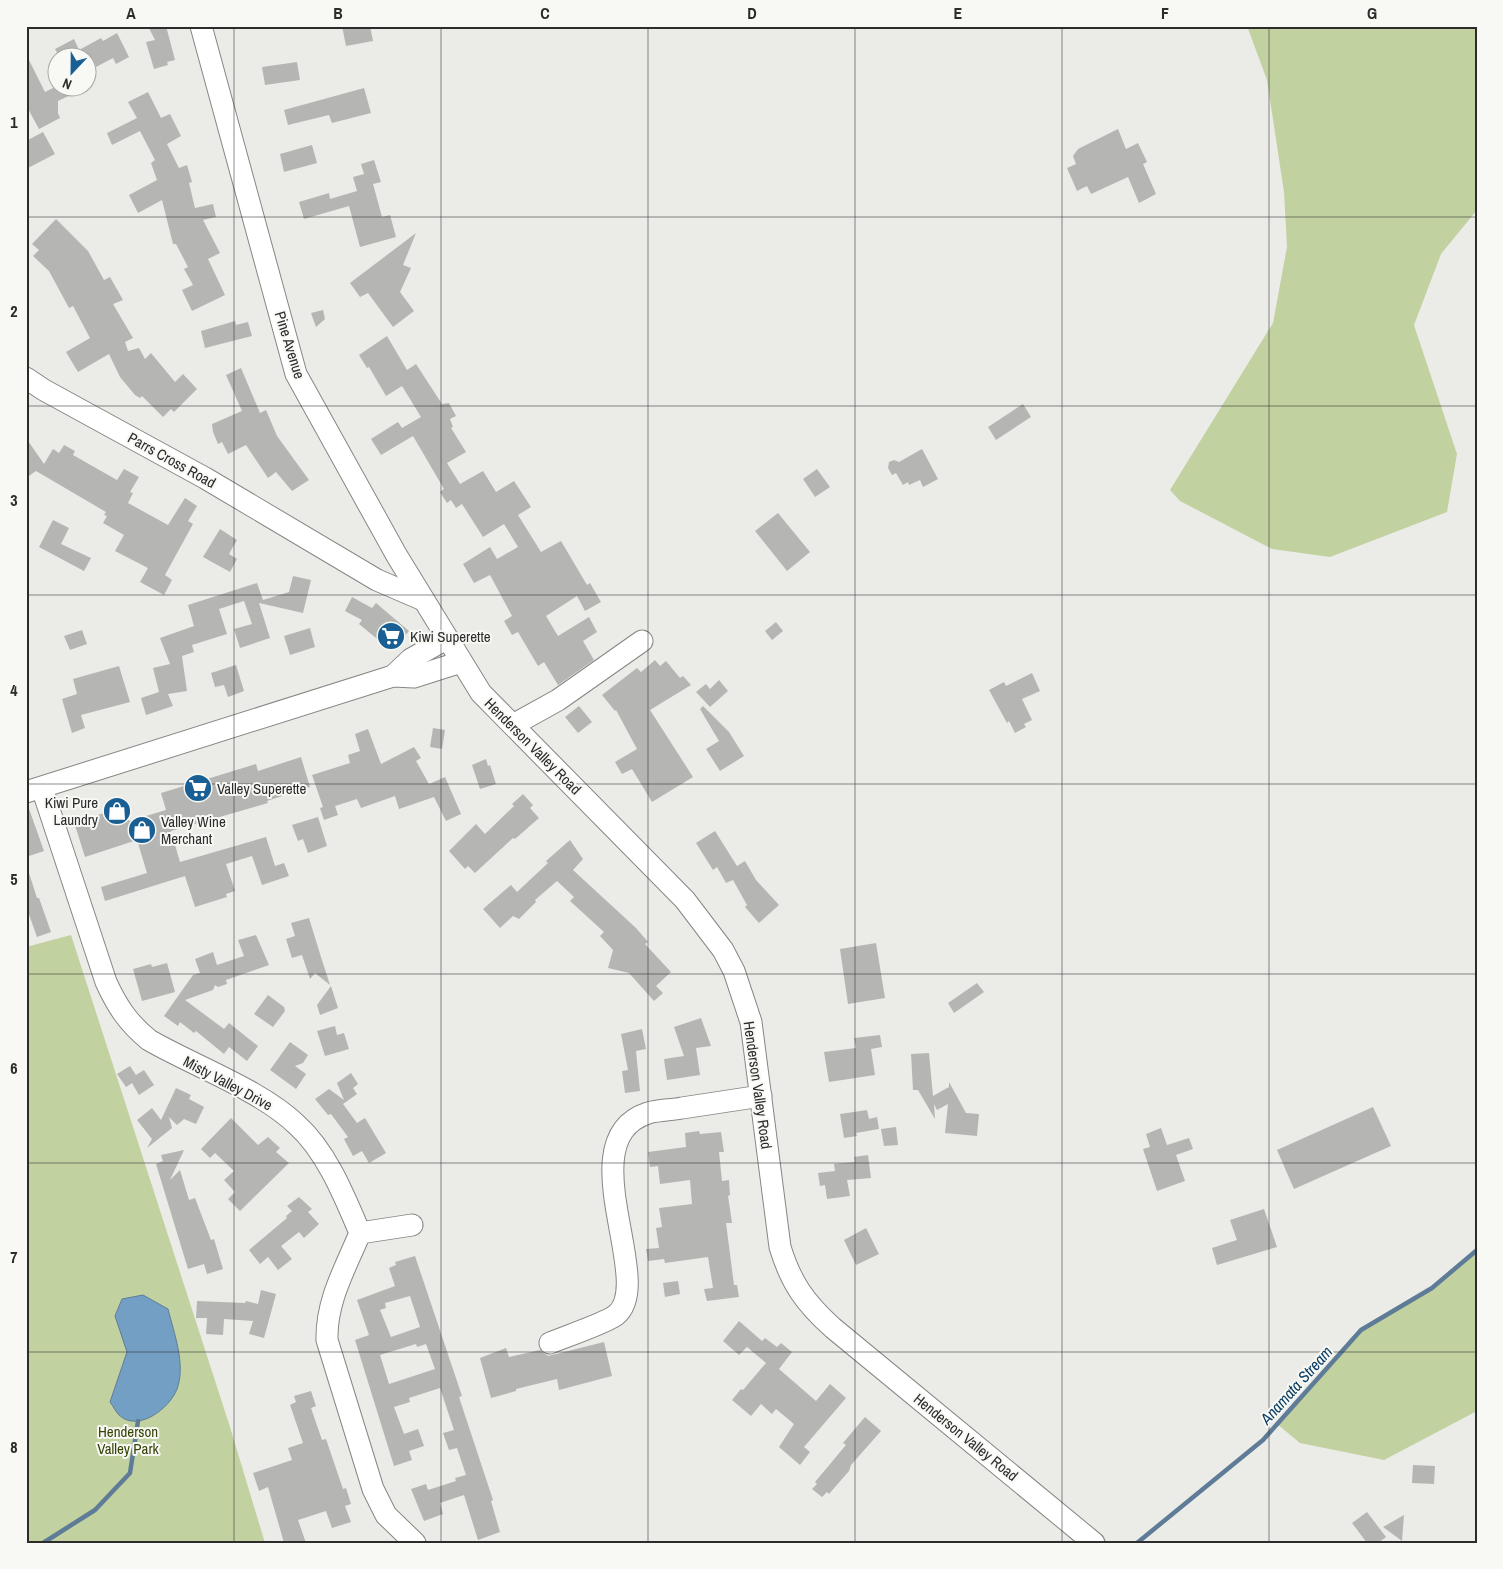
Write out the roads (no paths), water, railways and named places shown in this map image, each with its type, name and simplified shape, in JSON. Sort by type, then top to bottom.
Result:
[{"type":"street","name":"Pine Avenue","points":[[201,26],[296,374],[421,598],[461,662]]},
{"type":"street","name":"Parrs Cross Road","points":[[26,378],[318,543],[377,580],[421,598]]},
{"type":"street","name":"Parrs Cross Road","points":[[318,543],[375,564],[397,556]]},
{"type":"street","points":[[393,676],[411,659],[446,639]]},
{"type":"street","points":[[513,725],[558,700],[642,641]]},
{"type":"street","points":[[34,790],[393,676],[414,676],[461,662]]},
{"type":"street","name":"Henderson Valley Road","points":[[461,662],[481,693],[685,900],[723,950],[734,971],[751,1022],[780,1247],[791,1278],[812,1309],[1094,1543]]},
{"type":"street","name":"Misty Valley Drive","points":[[34,790],[116,1005],[131,1025],[149,1040],[273,1105],[298,1126],[326,1165],[360,1234]]},
{"type":"street","points":[[550,1343],[616,1315],[624,1303],[627,1278],[613,1183],[613,1159],[615,1144],[631,1123],[648,1113],[761,1096]]},
{"type":"street","points":[[412,1225],[360,1234],[330,1303],[327,1322],[328,1340],[373,1489],[386,1515],[415,1543]]},
{"type":"water","points":[[143,1295],[168,1309],[180,1359],[180,1370],[177,1389],[168,1404],[153,1416],[135,1421],[127,1420],[119,1415],[110,1402],[127,1352],[115,1316],[122,1299]]},
{"type":"waterway","name":"Anamata Stream","points":[[1137,1543],[1263,1440],[1361,1330],[1432,1288],[1477,1250]]},
{"type":"waterway","points":[[43,1543],[95,1510],[130,1473],[138,1421]]},
{"type":"place","name":"Kiwi Superette","points":[[391,636]]},
{"type":"place","name":"Valley Superette","points":[[198,788]]},
{"type":"place","name":"Kiwi Pure Laundry","points":[[117,811]]},
{"type":"place","name":"Valley Wine Merchant","points":[[142,830]]},
{"type":"park label","name":"Henderson Valley Park","points":[[128,1440]]}]
